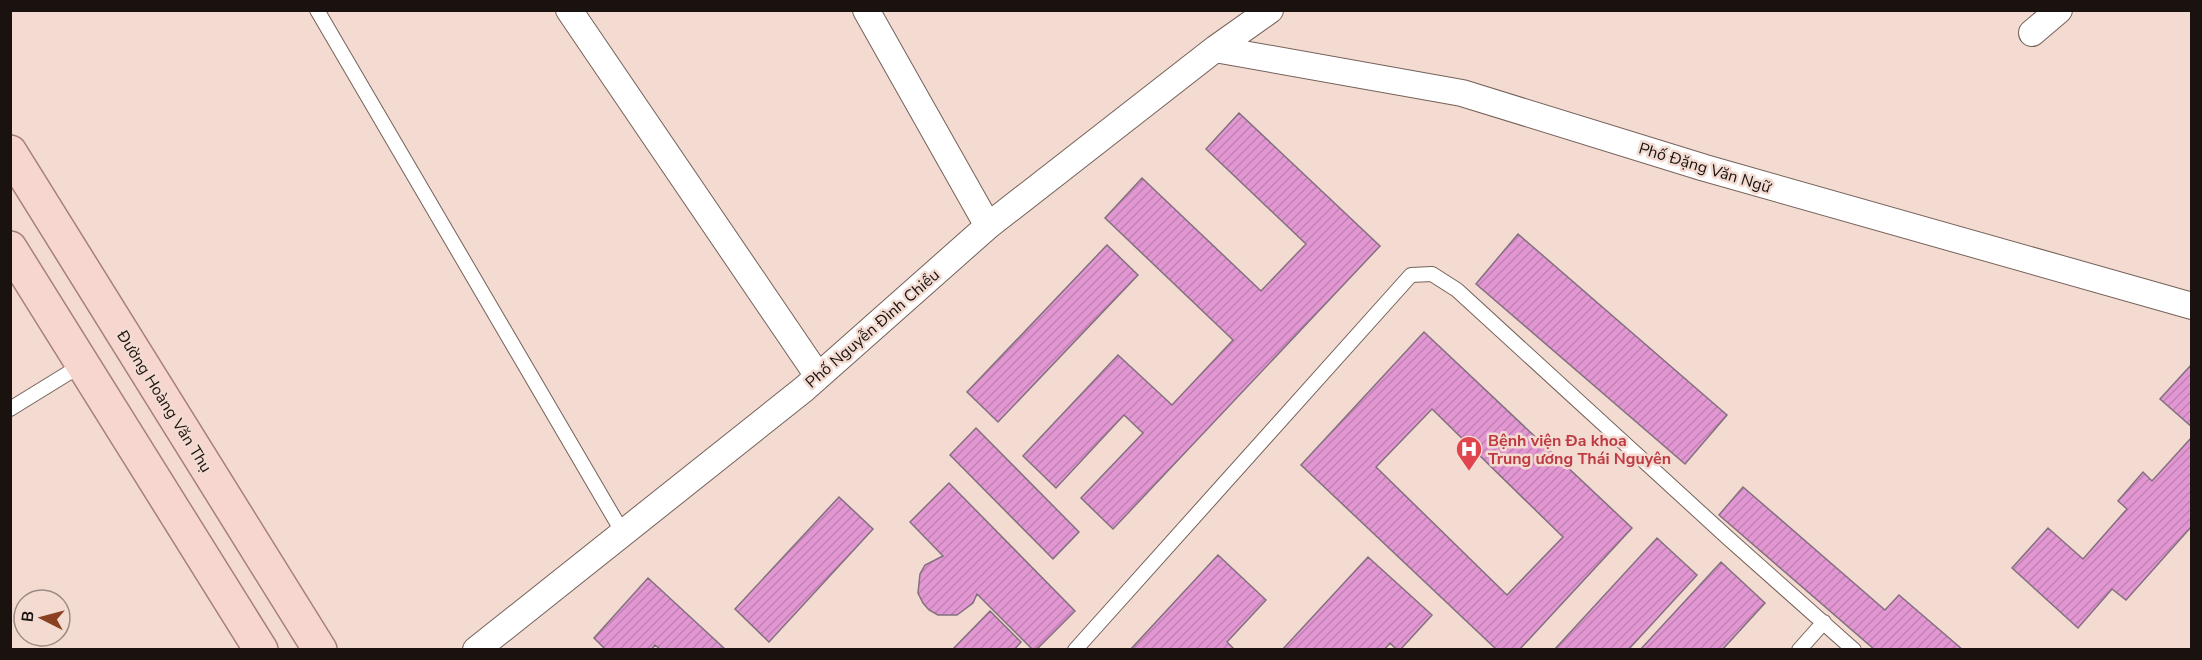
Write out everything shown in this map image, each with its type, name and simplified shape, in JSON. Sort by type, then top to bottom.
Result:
[{"type":"main road","name":"Đường Hoàng Văn Thụ","points":[[10,152],[320,650]]},
{"type":"main road","points":[[10,248],[261,650]]},
{"type":"street","points":[[569,10],[819,376]]},
{"type":"street","points":[[866,10],[988,226]]},
{"type":"street","name":"Phố Nguyễn Đình Chiểu","points":[[476,650],[819,376],[988,226],[1270,10]]},
{"type":"street","points":[[2032,33],[2059,10]]},
{"type":"street","name":"Phố Đặng Văn Ngữ","points":[[1215,50],[1462,93],[1705,168],[2192,306]]},
{"type":"lane","points":[[317,10],[623,533]]},
{"type":"lane","points":[[1075,650],[1411,275],[1432,274],[1457,290],[1710,522],[1854,650]]},
{"type":"lane","points":[[10,409],[83,364]]},
{"type":"lane","points":[[1799,650],[1824,622]]},
{"type":"building","points":[[1239,113],[1380,246],[1113,529],[1081,498],[1143,433],[1124,415],[1056,488],[1023,456],[1118,355],[1172,405],[1233,340],[1105,218],[1142,178],[1261,291],[1306,244],[1206,149]]},
{"type":"building","points":[[1518,234],[1727,415],[1685,464],[1476,284]]},
{"type":"building","points":[[1107,245],[1138,275],[998,422],[967,392]]},
{"type":"building","points":[[1424,332],[1632,528],[1519,650],[1497,650],[1301,465]],"holes":[[[1432,409],[1563,537],[1507,595],[1376,467]]]},
{"type":"building","points":[[2192,364],[2192,427],[2160,399]]},
{"type":"building","points":[[976,428],[1079,532],[1053,559],[950,455]]},
{"type":"building","points":[[2192,437],[2192,526],[2126,600],[2112,589],[2078,628],[2012,568],[2048,528],[2083,559],[2127,509],[2118,501],[2143,472],[2152,481]]},
{"type":"building","points":[[949,483],[1075,611],[1036,650],[1033,650],[977,594],[973,603],[957,615],[938,615],[923,603],[918,593],[920,574],[925,565],[943,556],[910,522]]},
{"type":"building","points":[[1743,487],[1885,610],[1899,595],[1963,650],[1875,650],[1719,515]]},
{"type":"building","points":[[839,497],[873,529],[769,642],[735,609]]},
{"type":"building","points":[[1657,538],[1697,575],[1628,650],[1554,650]]},
{"type":"building","points":[[1218,555],[1266,600],[1227,642],[1235,650],[1130,650]]},
{"type":"building","points":[[1368,557],[1432,615],[1400,650],[1390,643],[1384,650],[1282,650]]},
{"type":"building","points":[[1721,562],[1765,603],[1722,650],[1640,650]]},
{"type":"building","points":[[648,578],[726,650],[661,650],[655,645],[651,650],[606,650],[594,638]]},
{"type":"building","points":[[990,611],[1021,642],[1014,650],[952,650]]},
{"type":"place","name":"Bệnh viện Đa khoa Trung ương Thái Nguyên","points":[[1469,472]]}]
